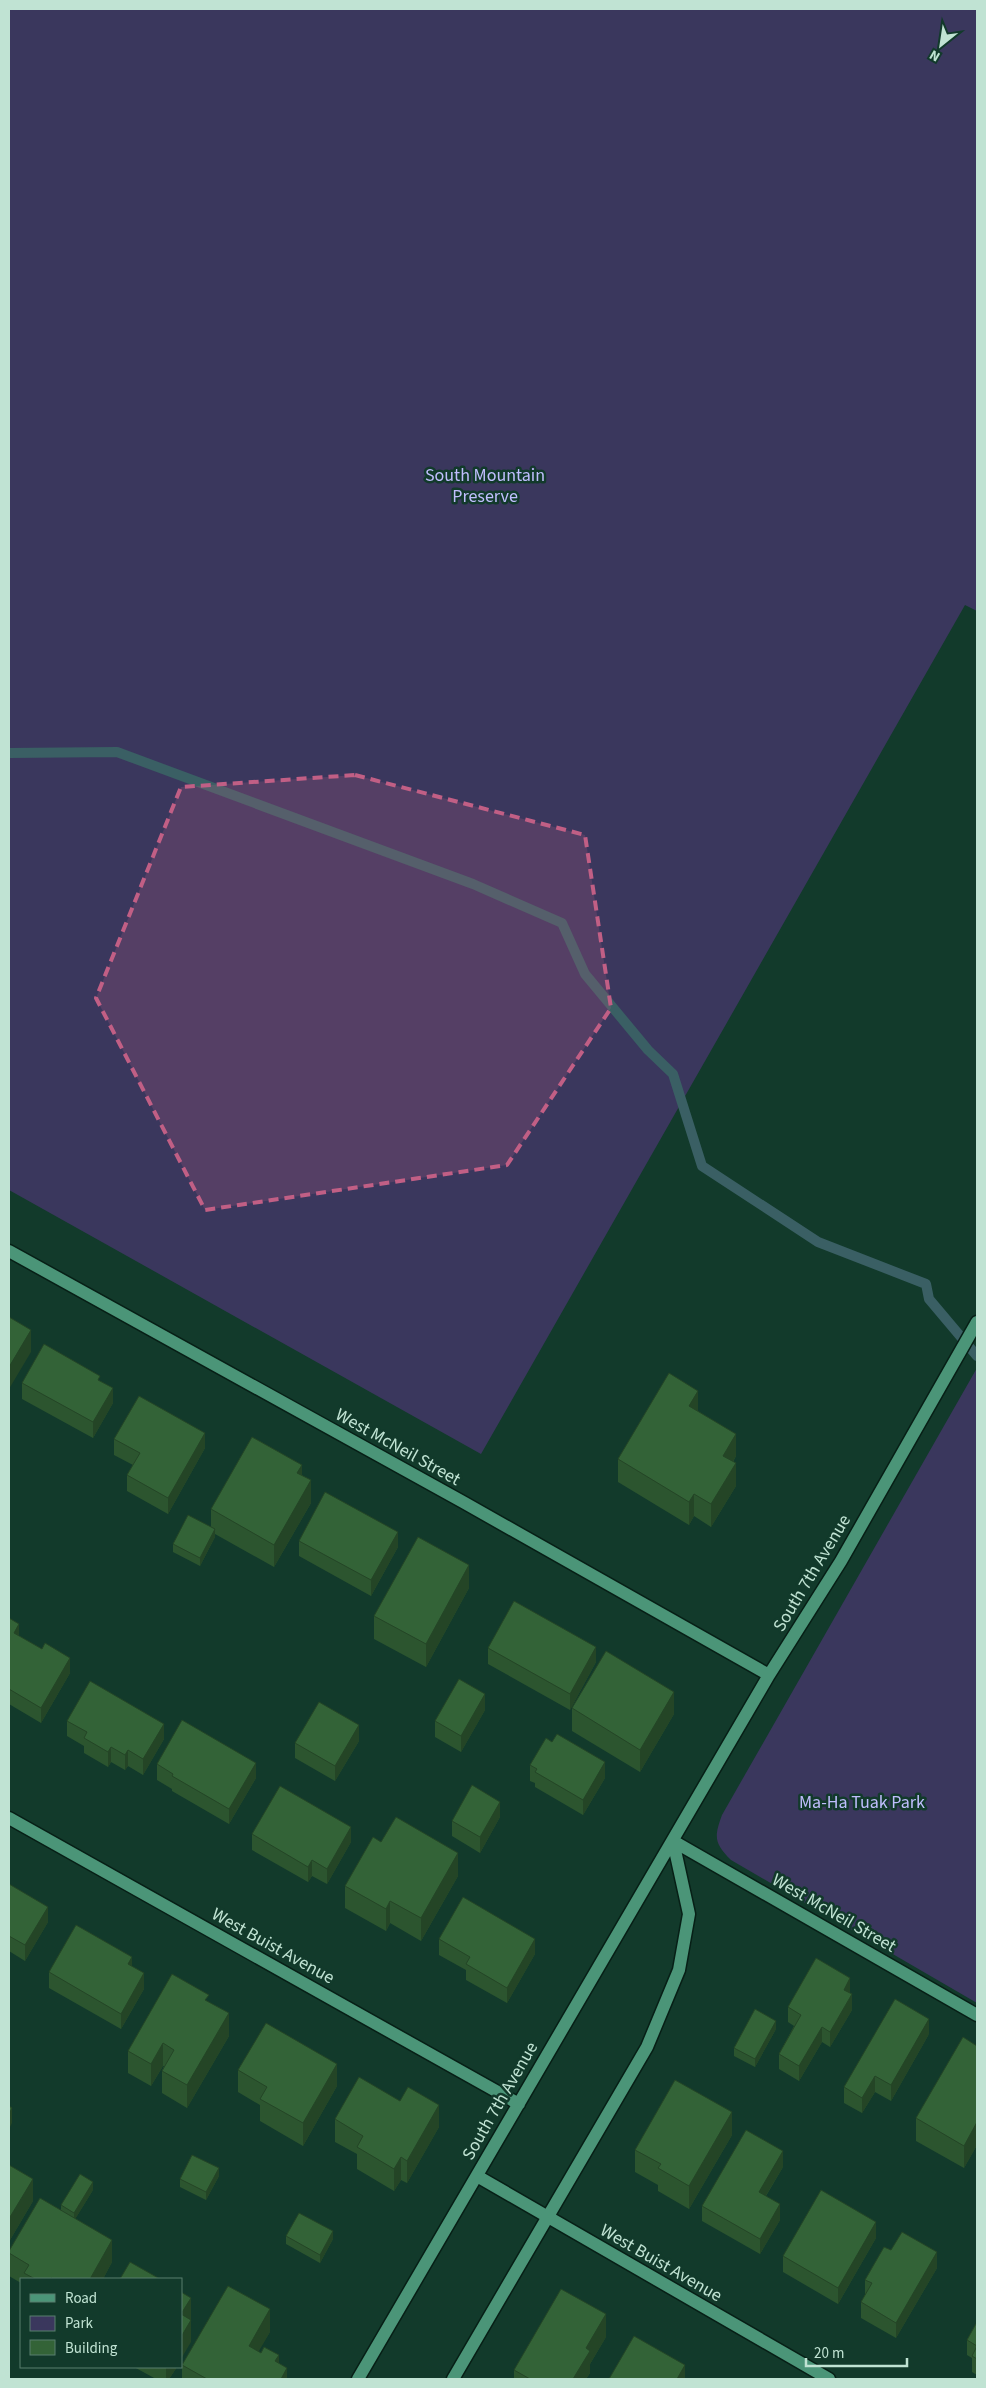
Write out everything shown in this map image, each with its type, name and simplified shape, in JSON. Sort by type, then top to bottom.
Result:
[{"type":"street","name":"West McNeil Street","points":[[9,1251],[463,1502],[769,1675]]},
{"type":"street","name":"South 7th Avenue","points":[[358,2379],[769,1675],[846,1553],[977,1322]]},
{"type":"street","name":"West Buist Avenue","points":[[9,1818],[519,2104]]},
{"type":"street","name":"West McNeil Street","points":[[673,1841],[977,2015]]},
{"type":"street","points":[[453,2379],[647,2047],[679,1970],[689,1914],[673,1841]]},
{"type":"street","name":"West Buist Avenue","points":[[477,2176],[829,2379]]},
{"type":"highlighted area","points":[[355,775],[585,835],[611,1008],[507,1165],[205,1210],[96,998],[181,787]]},
{"type":"green space","name":"South Mountain Preserve","points":[[9,9],[977,9],[977,611],[965,605],[481,1454],[9,1190]]},
{"type":"green space","name":"Ma-Ha Tuak Park","points":[[977,1368],[977,2003],[731,1860],[721,1849],[717,1834],[722,1815]]},
{"type":"building","points":[[9,1317],[31,1330],[9,1367]]},
{"type":"building","points":[[44,1344],[100,1376],[98,1380],[113,1388],[93,1422],[22,1383]]},
{"type":"building","points":[[669,1373],[698,1391],[689,1406],[736,1434],[723,1456],[736,1463],[711,1504],[694,1494],[689,1502],[618,1459]]},
{"type":"building","points":[[139,1396],[205,1433],[168,1498],[127,1475],[140,1453],[114,1439]]},
{"type":"building","points":[[252,1437],[302,1465],[297,1473],[311,1480],[274,1545],[211,1509]]},
{"type":"building","points":[[325,1492],[398,1532],[371,1580],[299,1541]]},
{"type":"building","points":[[188,1515],[215,1529],[200,1558],[173,1544]]},
{"type":"building","points":[[418,1537],[469,1565],[426,1644],[374,1616]]},
{"type":"building","points":[[514,1601],[596,1647],[570,1694],[488,1648]]},
{"type":"building","points":[[9,1618],[19,1624],[14,1633],[42,1649],[45,1643],[70,1658],[41,1708],[9,1689]]},
{"type":"building","points":[[606,1651],[674,1692],[640,1750],[572,1708]]},
{"type":"building","points":[[459,1679],[485,1694],[461,1736],[435,1721]]},
{"type":"building","points":[[90,1681],[164,1724],[143,1759],[128,1750],[125,1755],[111,1747],[108,1752],[84,1738],[87,1732],[67,1721]]},
{"type":"building","points":[[319,1702],[359,1725],[335,1766],[295,1743]]},
{"type":"building","points":[[182,1720],[256,1763],[229,1809],[172,1776],[173,1774],[157,1764]]},
{"type":"building","points":[[557,1734],[605,1762],[583,1800],[535,1772],[537,1769],[530,1765],[546,1738],[552,1742]]},
{"type":"building","points":[[472,1785],[500,1802],[480,1837],[452,1821]]},
{"type":"building","points":[[280,1786],[351,1827],[327,1869],[312,1860],[308,1867],[252,1834]]},
{"type":"building","points":[[396,1817],[458,1853],[421,1918],[390,1901],[386,1909],[345,1886],[373,1837],[381,1842]]},
{"type":"building","points":[[9,1884],[48,1907],[25,1945],[9,1936]]},
{"type":"building","points":[[463,1897],[535,1939],[507,1988],[466,1964],[470,1957],[439,1939]]},
{"type":"building","points":[[76,1925],[132,1957],[128,1964],[144,1973],[121,2014],[49,1972]]},
{"type":"building","points":[[816,1958],[850,1978],[844,1990],[852,1994],[830,2032],[822,2027],[799,2066],[779,2054],[801,2015],[788,2007]]},
{"type":"building","points":[[172,1974],[209,1995],[205,2000],[229,2013],[187,2085],[162,2071],[174,2050],[163,2043],[151,2064],[128,2051]]},
{"type":"building","points":[[895,1999],[929,2019],[891,2085],[875,2076],[862,2098],[844,2087]]},
{"type":"building","points":[[755,2009],[776,2021],[755,2059],[734,2048]]},
{"type":"building","points":[[266,2023],[337,2064],[303,2123],[260,2099],[267,2087],[238,2070]]},
{"type":"building","points":[[963,2037],[977,2046],[977,2122],[964,2146],[916,2118]]},
{"type":"building","points":[[359,2077],[400,2101],[408,2087],[439,2105],[407,2161],[401,2157],[394,2169],[357,2147],[363,2136],[335,2119]]},
{"type":"building","points":[[675,2080],[732,2112],[689,2186],[658,2168],[661,2164],[635,2150]]},
{"type":"building","points":[[746,2130],[783,2151],[759,2192],[780,2204],[760,2239],[702,2206]]},
{"type":"building","points":[[192,2155],[219,2168],[206,2192],[180,2179]]},
{"type":"building","points":[[9,2165],[33,2179],[10,2217],[9,2216]]},
{"type":"building","points":[[80,2174],[93,2182],[74,2213],[61,2205]]},
{"type":"building","points":[[821,2190],[876,2222],[838,2288],[783,2256]]},
{"type":"building","points":[[40,2198],[112,2240],[91,2278],[33,2278],[24,2273],[29,2265],[9,2253]]},
{"type":"building","points":[[299,2213],[333,2231],[320,2255],[286,2236]]},
{"type":"building","points":[[902,2232],[937,2252],[896,2323],[861,2302],[872,2283],[865,2280],[884,2247],[891,2250]]},
{"type":"building","points":[[130,2262],[158,2278],[121,2278]]},
{"type":"building","points":[[228,2286],[270,2309],[249,2346],[261,2353],[264,2347],[279,2355],[275,2361],[287,2368],[281,2379],[207,2379],[182,2365]]},
{"type":"building","points":[[561,2289],[606,2314],[586,2348],[590,2351],[573,2379],[530,2379],[514,2370]]},
{"type":"building","points":[[182,2293],[191,2298],[182,2312]]},
{"type":"building","points":[[182,2315],[191,2320],[182,2335]]},
{"type":"building","points":[[977,2322],[977,2346],[967,2340]]},
{"type":"building","points":[[634,2336],[685,2365],[677,2379],[609,2379]]},
{"type":"building","points":[[977,2346],[977,2359],[972,2356]]},
{"type":"waterway","points":[[9,753],[117,752],[473,884],[562,923],[585,974],[648,1050],[673,1074],[702,1166],[818,1242],[926,1284],[929,1299],[977,1356]]}]
